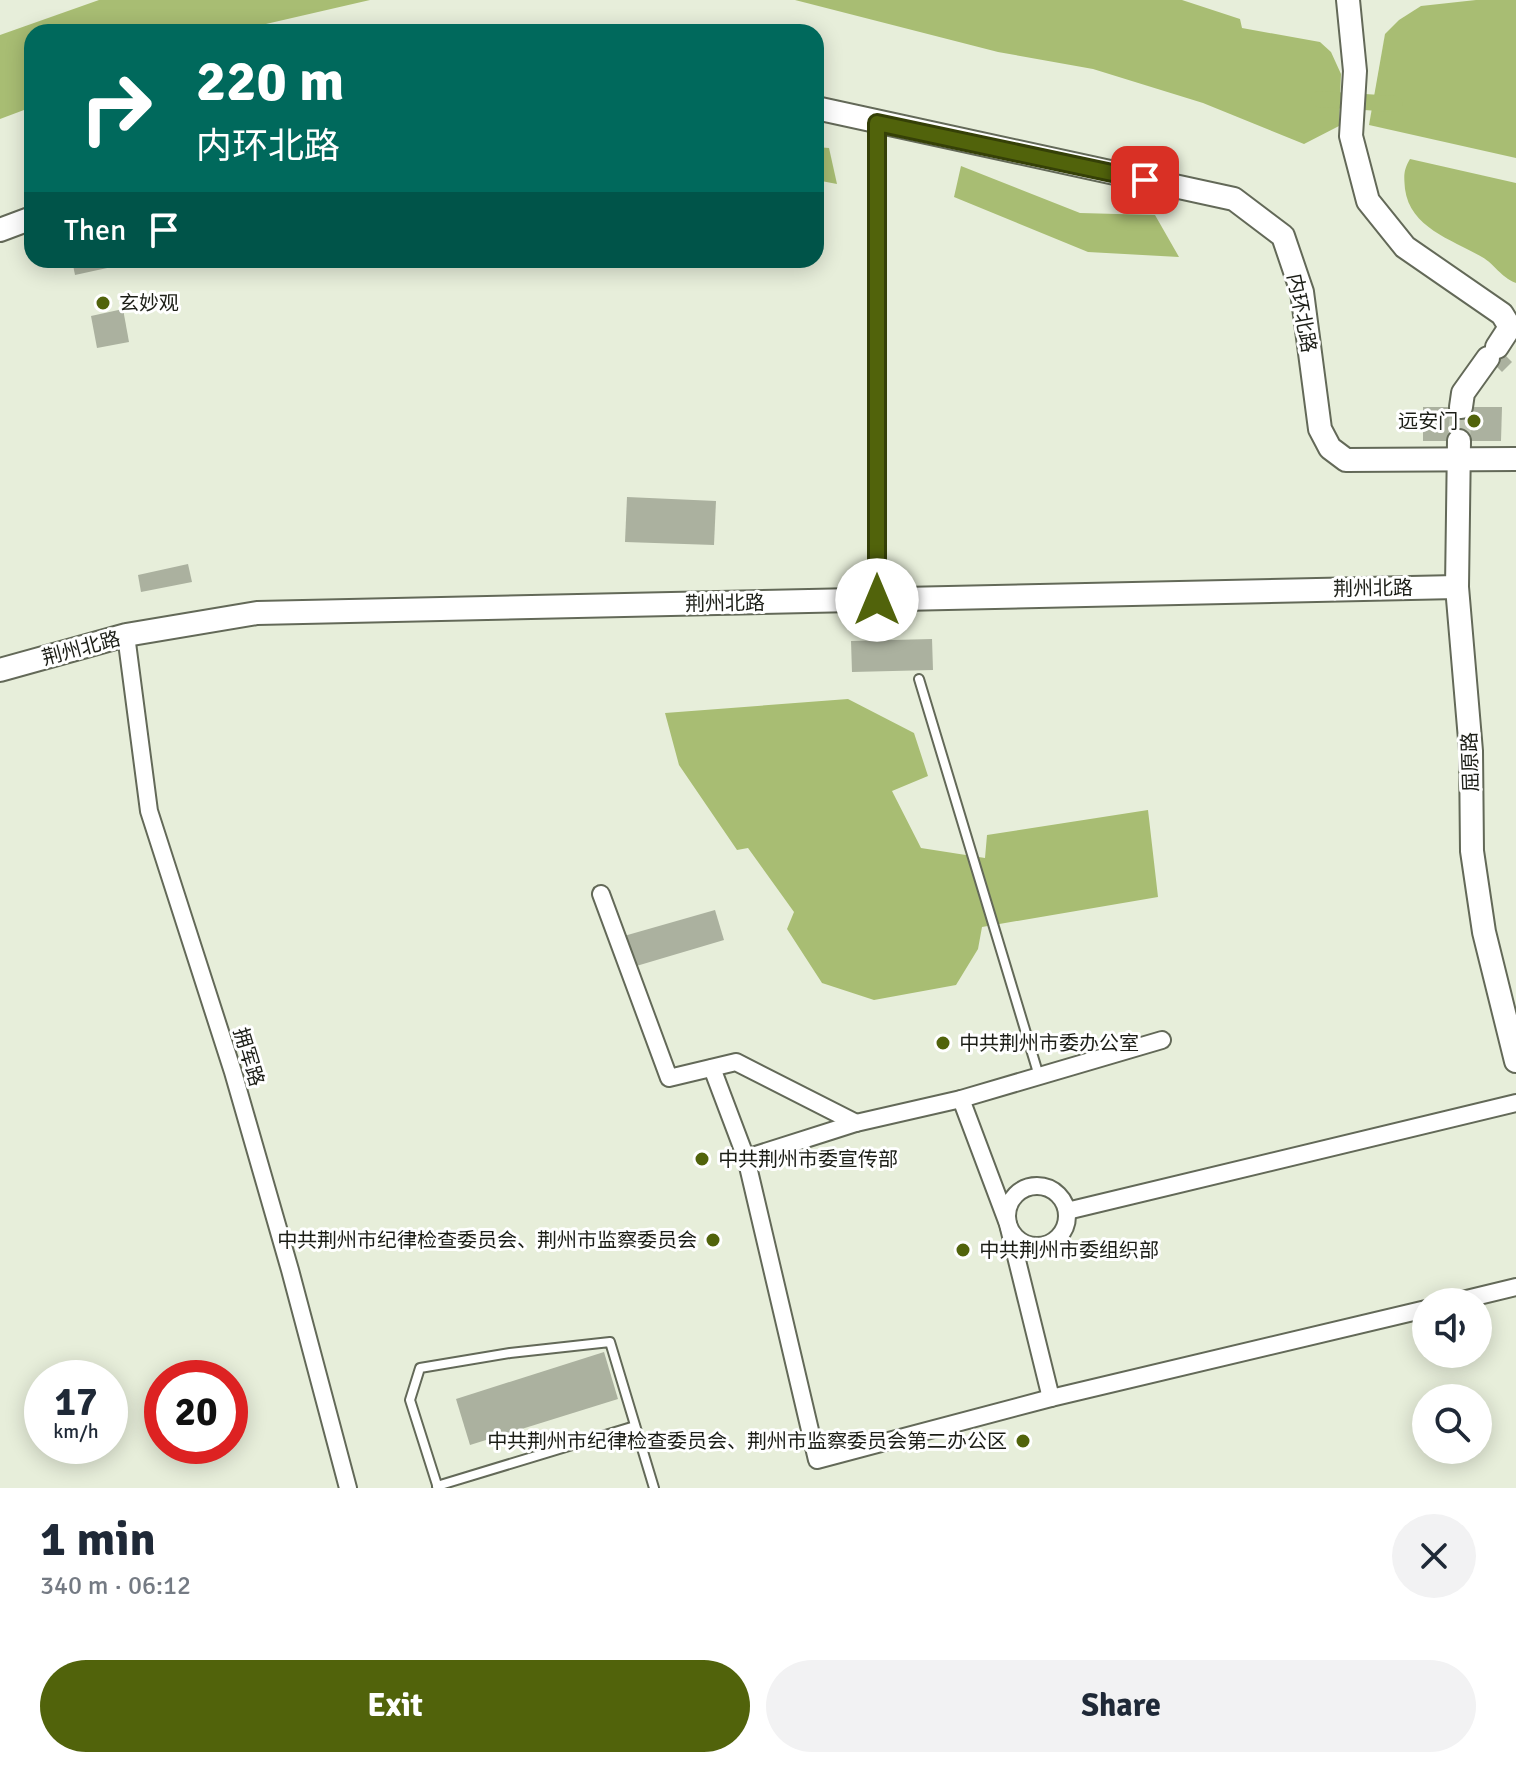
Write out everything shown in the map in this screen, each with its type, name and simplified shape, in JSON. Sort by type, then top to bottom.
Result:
[{"type":"street","points":[[1348,0],[1355,71],[1351,136],[1368,201],[1405,247],[1502,314],[1510,327],[1463,393],[1461,407]]},
{"type":"street","name":"内环北路","points":[[824,110],[1234,199],[1283,236],[1302,292],[1320,429],[1330,448],[1346,460],[1459,450],[1516,459]]},
{"type":"street","points":[[0,230],[24,221]]},
{"type":"street","name":"屈原路","points":[[1459,450],[1457,587],[1471,751],[1472,851],[1484,932],[1516,1061]]},
{"type":"street","name":"荆州北路","points":[[0,670],[126,635],[257,613],[1457,587]]},
{"type":"street","name":"拥军路","points":[[126,635],[149,811],[233,1072],[348,1488]]},
{"type":"street","points":[[601,894],[669,1078],[736,1062],[856,1123]]},
{"type":"street","points":[[746,1158],[856,1123],[961,1099],[1162,1040]]},
{"type":"street","points":[[712,1068],[746,1158],[817,1460],[1051,1398],[1412,1312]]},
{"type":"street","points":[[961,1099],[1008,1224],[1051,1398]]},
{"type":"street","points":[[1067,1211],[1516,1103]]},
{"type":"street","points":[[1031,1186],[1050,1188],[1058,1194],[1067,1211],[1067,1221],[1057,1238],[1038,1246],[1019,1240],[1008,1224],[1009,1204],[1021,1190],[1031,1186]]},
{"type":"street","points":[[1492,1293],[1516,1287]]},
{"type":"lane","points":[[877,123],[877,600]]},
{"type":"lane","points":[[919,679],[1039,1076]]},
{"type":"lane","points":[[635,1426],[437,1487],[410,1400],[420,1368],[510,1353],[610,1342],[654,1488]]},
{"type":"shaded area","points":[[99,0],[370,0],[266,24],[31,24]]},
{"type":"shaded area","points":[[795,0],[1182,0],[1240,19],[1242,28],[1320,42],[1331,52],[1341,74],[1339,126],[1304,144],[1203,103],[1093,69],[998,52]]},
{"type":"shaded area","points":[[1476,0],[1516,0],[1516,158],[1369,125],[1385,34],[1399,20],[1421,6]]},
{"type":"shaded area","points":[[24,27],[24,110],[0,119],[0,35]]},
{"type":"shaded area","points":[[824,148],[829,148],[837,184],[824,182]]},
{"type":"shaded area","points":[[1410,159],[1516,183],[1516,283],[1482,257],[1434,231],[1415,214],[1405,189],[1404,174]]},
{"type":"shaded area","points":[[961,166],[1080,213],[1155,215],[1179,257],[1088,252],[954,197]]},
{"type":"shaded area","points":[[848,699],[914,733],[928,776],[892,791],[921,848],[985,858],[987,835],[1148,810],[1158,897],[982,927],[978,949],[956,985],[874,1000],[822,983],[787,929],[794,912],[748,848],[737,850],[679,765],[665,713]]},
{"type":"building","points":[[74,268],[107,268],[75,275]]},
{"type":"building","points":[[123,309],[129,342],[97,348],[91,316]]},
{"type":"building","points":[[1490,340],[1512,362],[1502,372],[1480,350]]},
{"type":"building","points":[[1423,407],[1502,407],[1501,441],[1423,441]]},
{"type":"building","points":[[627,497],[716,501],[714,545],[625,542]]},
{"type":"building","points":[[188,564],[192,582],[141,592],[138,575]]},
{"type":"building","points":[[932,639],[933,670],[852,672],[851,641]]},
{"type":"building","points":[[715,910],[724,940],[633,967],[624,936]]},
{"type":"building","points":[[604,1352],[618,1399],[470,1445],[456,1399]]},
{"type":"waterway","points":[[1319,99],[1395,104]]},
{"type":"tunnel","points":[[1459,441],[1461,407]]},
{"type":"place","name":"玄妙观","points":[[103,303]]},
{"type":"place","name":"远安门","points":[[1474,421]]},
{"type":"place","name":"中共荆州市委办公室","points":[[943,1043]]},
{"type":"place","name":"中共荆州市委宣传部","points":[[702,1159]]},
{"type":"place","name":"中共荆州市纪律检查委员会、荆州市监察委员会","points":[[713,1240]]},
{"type":"place","name":"中共荆州市委组织部","points":[[963,1250]]},
{"type":"place","name":"中共荆州市纪律检查委员会、荆州市监察委员会第二办公区","points":[[1023,1441]]},
{"type":"route","points":[[877,600],[877,123],[1145,180]]}]
